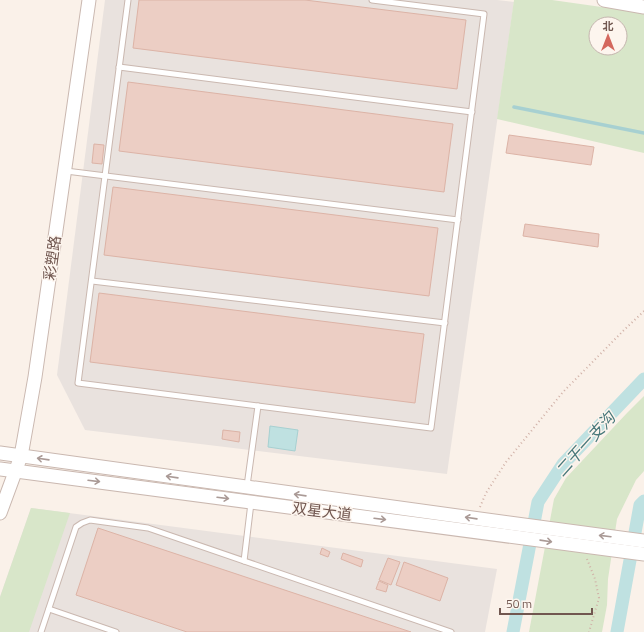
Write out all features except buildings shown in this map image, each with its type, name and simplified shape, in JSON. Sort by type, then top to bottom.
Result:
[{"type":"street","name":"彩塑路","points":[[0,513],[21,456],[35,377],[89,0]]},
{"type":"street","points":[[604,0],[644,7]]},
{"type":"street","name":"双星大道","points":[[0,453],[475,519],[509,529]]},
{"type":"street","name":"双星大道","points":[[0,469],[252,502],[509,529],[644,554]]},
{"type":"street","points":[[509,529],[644,541]]},
{"type":"lane","points":[[128,0],[78,383],[431,428],[484,14],[372,0]]},
{"type":"lane","points":[[119,67],[472,112]]},
{"type":"lane","points":[[65,171],[458,220]]},
{"type":"lane","points":[[92,281],[445,323]]},
{"type":"lane","points":[[244,561],[252,502],[250,488],[258,406]]},
{"type":"lane","points":[[41,632],[76,526],[90,520],[148,528],[451,632]]},
{"type":"lane","points":[[49,609],[116,632]]},
{"type":"path","points":[[475,519],[486,493],[506,462],[563,392],[644,311]]},
{"type":"path","points":[[587,557],[595,579],[599,598],[589,632]]},
{"type":"shaded area","points":[[105,0],[497,0],[514,2],[447,474],[85,430],[57,375]]},
{"type":"shaded area","points":[[31,508],[497,569],[485,632],[0,632],[0,597]]},
{"type":"green space","points":[[514,0],[552,0],[644,13],[644,153],[497,119]]},
{"type":"green space","points":[[644,396],[644,471],[636,480],[617,519],[608,579],[607,605],[602,632],[529,632],[554,499],[566,478]]},
{"type":"green space","points":[[31,508],[70,513],[29,632],[0,632],[0,597]]},
{"type":"water","points":[[270,426],[298,430],[295,451],[268,447]]},
{"type":"waterway","points":[[514,107],[644,133]]},
{"type":"waterway","name":"二干一支沟","points":[[513,632],[538,502],[563,464],[644,379]]},
{"type":"waterway","points":[[617,632],[640,505],[644,501]]}]
